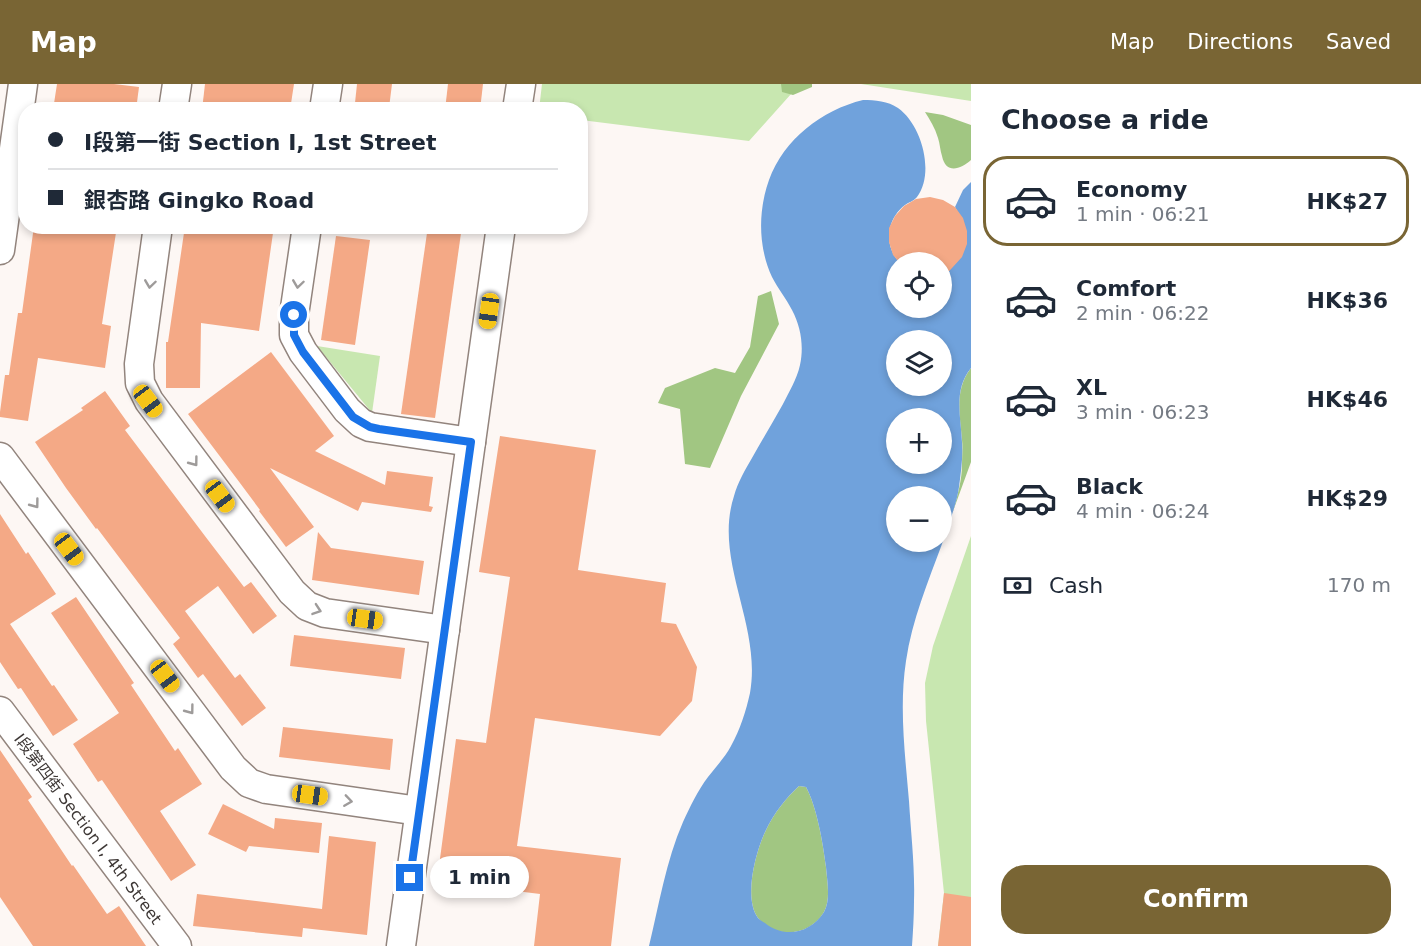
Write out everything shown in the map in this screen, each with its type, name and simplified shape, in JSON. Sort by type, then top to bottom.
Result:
[{"type":"street","points":[[20,102],[22,84]]},
{"type":"street","points":[[174,102],[177,84]]},
{"type":"street","points":[[325,102],[328,84]]},
{"type":"street","points":[[518,102],[521,84]]},
{"type":"street","points":[[0,250],[18,114]]},
{"type":"street","points":[[157,234],[139,364],[140,383],[148,401],[292,592],[307,606],[325,613],[445,630]]},
{"type":"street","points":[[306,234],[294,315],[294,335],[303,352],[346,410],[361,423],[370,427],[471,442]]},
{"type":"street","points":[[401,946],[500,234]]},
{"type":"street","points":[[0,457],[233,768],[249,783],[266,789],[419,811]]},
{"type":"street","name":"I段第四街 Section I, 4th Street","points":[[0,711],[177,946]]},
{"type":"green space","points":[[542,84],[800,84],[749,141],[588,121],[588,102],[540,102]]},
{"type":"green space","points":[[781,84],[812,84],[812,87],[793,95],[782,92]]},
{"type":"green space","points":[[861,84],[971,84],[971,101]]},
{"type":"green space","points":[[925,112],[943,115],[971,125],[971,160],[958,168],[947,166],[942,156],[939,140]]},
{"type":"green space","points":[[771,291],[779,324],[741,396],[710,468],[685,464],[680,409],[658,403],[665,388],[715,368],[735,373],[750,347],[758,296]]},
{"type":"green space","points":[[317,346],[380,356],[372,413]]},
{"type":"green space","points":[[971,368],[971,462],[952,514],[962,470],[959,412],[960,394]]},
{"type":"green space","points":[[971,536],[971,946],[938,946],[944,893],[926,721],[925,683],[933,646]]},
{"type":"green space","points":[[799,786],[806,787],[816,815],[826,867],[827,901],[824,912],[810,926],[802,930],[783,932],[765,925],[758,918],[754,909],[751,887],[758,849],[769,824]]},
{"type":"water","points":[[863,100],[890,104],[898,108],[914,126],[923,150],[925,175],[922,187],[916,198],[898,212],[892,221],[889,233],[893,252],[886,252],[886,318],[952,318],[952,267],[963,252],[966,235],[955,207],[963,190],[971,182],[971,368],[965,376],[960,394],[961,470],[952,516],[952,486],[886,486],[886,552],[939,552],[916,616],[904,678],[903,731],[914,876],[912,946],[649,946],[667,868],[677,837],[698,793],[734,740],[750,693],[752,668],[750,643],[733,569],[729,545],[729,520],[734,496],[744,472],[793,385],[799,370],[802,351],[800,330],[795,316],[772,277],[764,254],[761,216],[765,192],[784,152],[806,128],[833,111]],"holes":[[[799,786],[806,787],[819,826],[828,896],[826,907],[819,919],[805,929],[789,932],[772,928],[758,918],[754,909],[751,887],[758,849],[766,830],[785,801]]]},
{"type":"building","points":[[57,84],[114,84],[139,87],[137,102],[54,102]]},
{"type":"building","points":[[205,84],[294,84],[291,102],[203,102]]},
{"type":"building","points":[[357,84],[392,84],[390,102],[355,102]]},
{"type":"building","points":[[448,84],[483,84],[481,102],[446,102]]},
{"type":"building","points":[[930,197],[943,200],[955,207],[963,218],[967,231],[967,244],[962,257],[952,268],[952,252],[892,252],[889,228],[895,216],[904,206],[916,199]]},
{"type":"building","points":[[33,234],[116,234],[102,324],[111,326],[105,368],[38,358],[28,421],[0,417],[5,375],[9,375],[18,313],[22,313]]},
{"type":"building","points":[[184,234],[273,234],[259,331],[201,323],[200,388],[166,388],[166,342],[168,342]]},
{"type":"building","points":[[427,234],[461,234],[435,418],[401,414]]},
{"type":"building","points":[[336,236],[370,240],[355,345],[321,340]]},
{"type":"building","points":[[271,352],[334,436],[315,451],[385,485],[387,471],[433,477],[429,506],[433,507],[431,512],[362,502],[358,511],[270,468],[314,527],[286,547],[188,414]]},
{"type":"building","points":[[105,391],[130,426],[125,430],[208,540],[244,587],[251,582],[277,616],[253,634],[218,586],[185,611],[235,678],[240,674],[266,708],[242,726],[203,674],[198,678],[173,644],[180,638],[96,529],[35,442],[83,410],[81,408]]},
{"type":"building","points":[[500,436],[596,450],[578,570],[666,583],[661,622],[676,624],[697,667],[692,701],[660,736],[535,718],[517,846],[621,858],[611,946],[534,946],[540,894],[437,881],[456,739],[486,743],[510,577],[479,572]]},
{"type":"building","points":[[0,514],[56,594],[10,624],[78,720],[53,736],[21,688],[18,689],[0,662]]},
{"type":"building","points":[[318,532],[331,548],[424,561],[419,595],[312,580]]},
{"type":"building","points":[[76,597],[134,683],[131,685],[175,751],[178,748],[202,784],[160,811],[196,865],[171,881],[102,780],[98,782],[73,744],[119,713],[51,613]]},
{"type":"building","points":[[294,635],[405,648],[401,679],[290,666]]},
{"type":"building","points":[[283,727],[393,739],[390,770],[279,757]]},
{"type":"building","points":[[0,750],[32,797],[28,800],[107,914],[119,906],[146,946],[33,946],[0,897]]},
{"type":"building","points":[[223,804],[274,829],[275,818],[322,823],[319,853],[249,846],[246,852],[208,834]]},
{"type":"building","points":[[329,836],[376,842],[367,935],[303,928],[302,937],[193,926],[197,894],[322,909]]},
{"type":"building","points":[[944,893],[971,897],[971,946],[938,946]]},
{"type":"route","points":[[294,315],[294,335],[298,344],[346,410],[361,423],[379,429],[471,442],[410,878]]}]
